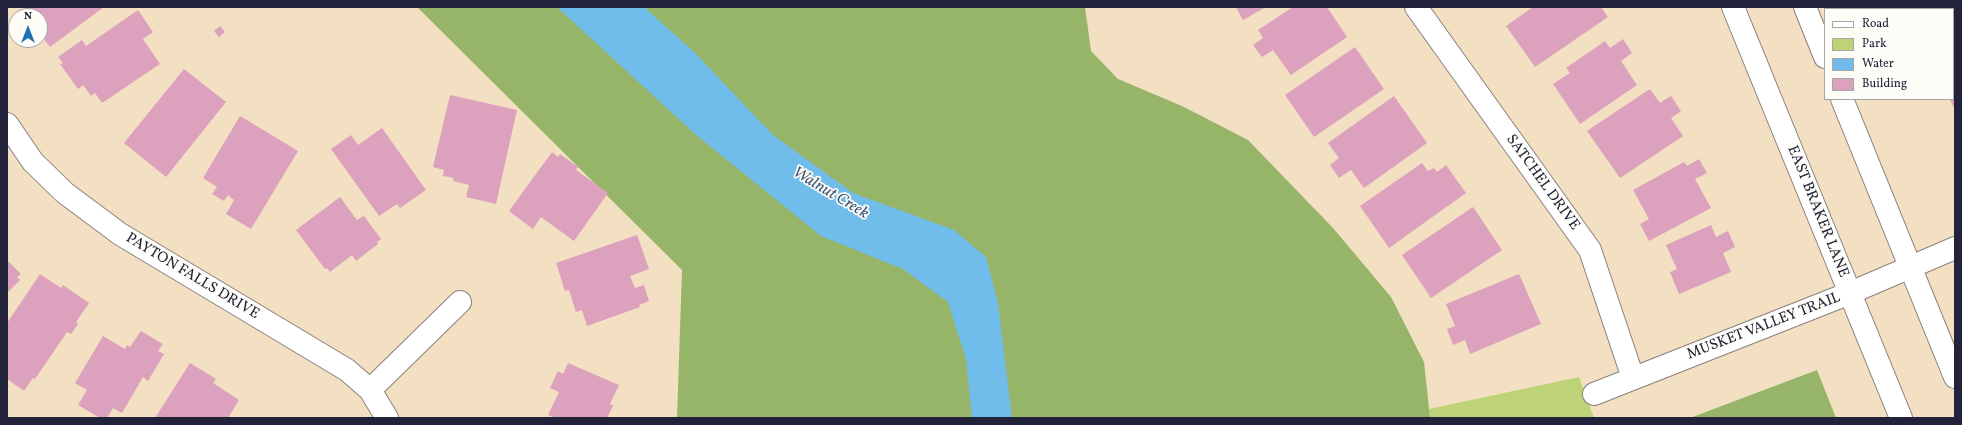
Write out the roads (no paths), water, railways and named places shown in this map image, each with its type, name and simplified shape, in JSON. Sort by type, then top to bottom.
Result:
[{"type":"street","name":"SATCHEL DRIVE","points":[[1416,7],[1590,250],[1633,378]]},
{"type":"street","name":"EAST BRAKER LANE","points":[[1733,7],[1901,418]]},
{"type":"street","points":[[1805,7],[1824,54]]},
{"type":"street","points":[[1842,100],[1955,378]]},
{"type":"street","name":"PAYTON FALLS DRIVE","points":[[7,124],[33,162],[65,193],[120,234],[347,370],[370,390],[387,418]]},
{"type":"street","name":"MUSKET VALLEY TRAIL","points":[[1594,394],[1850,294],[1955,248]]},
{"type":"street","points":[[370,390],[460,302]]},
{"type":"water","name":"Walnut Creek","points":[[557,7],[644,7],[693,51],[773,135],[853,193],[954,230],[986,257],[998,303],[1012,418],[972,418],[966,359],[948,302],[903,269],[821,236],[695,134]]}]
